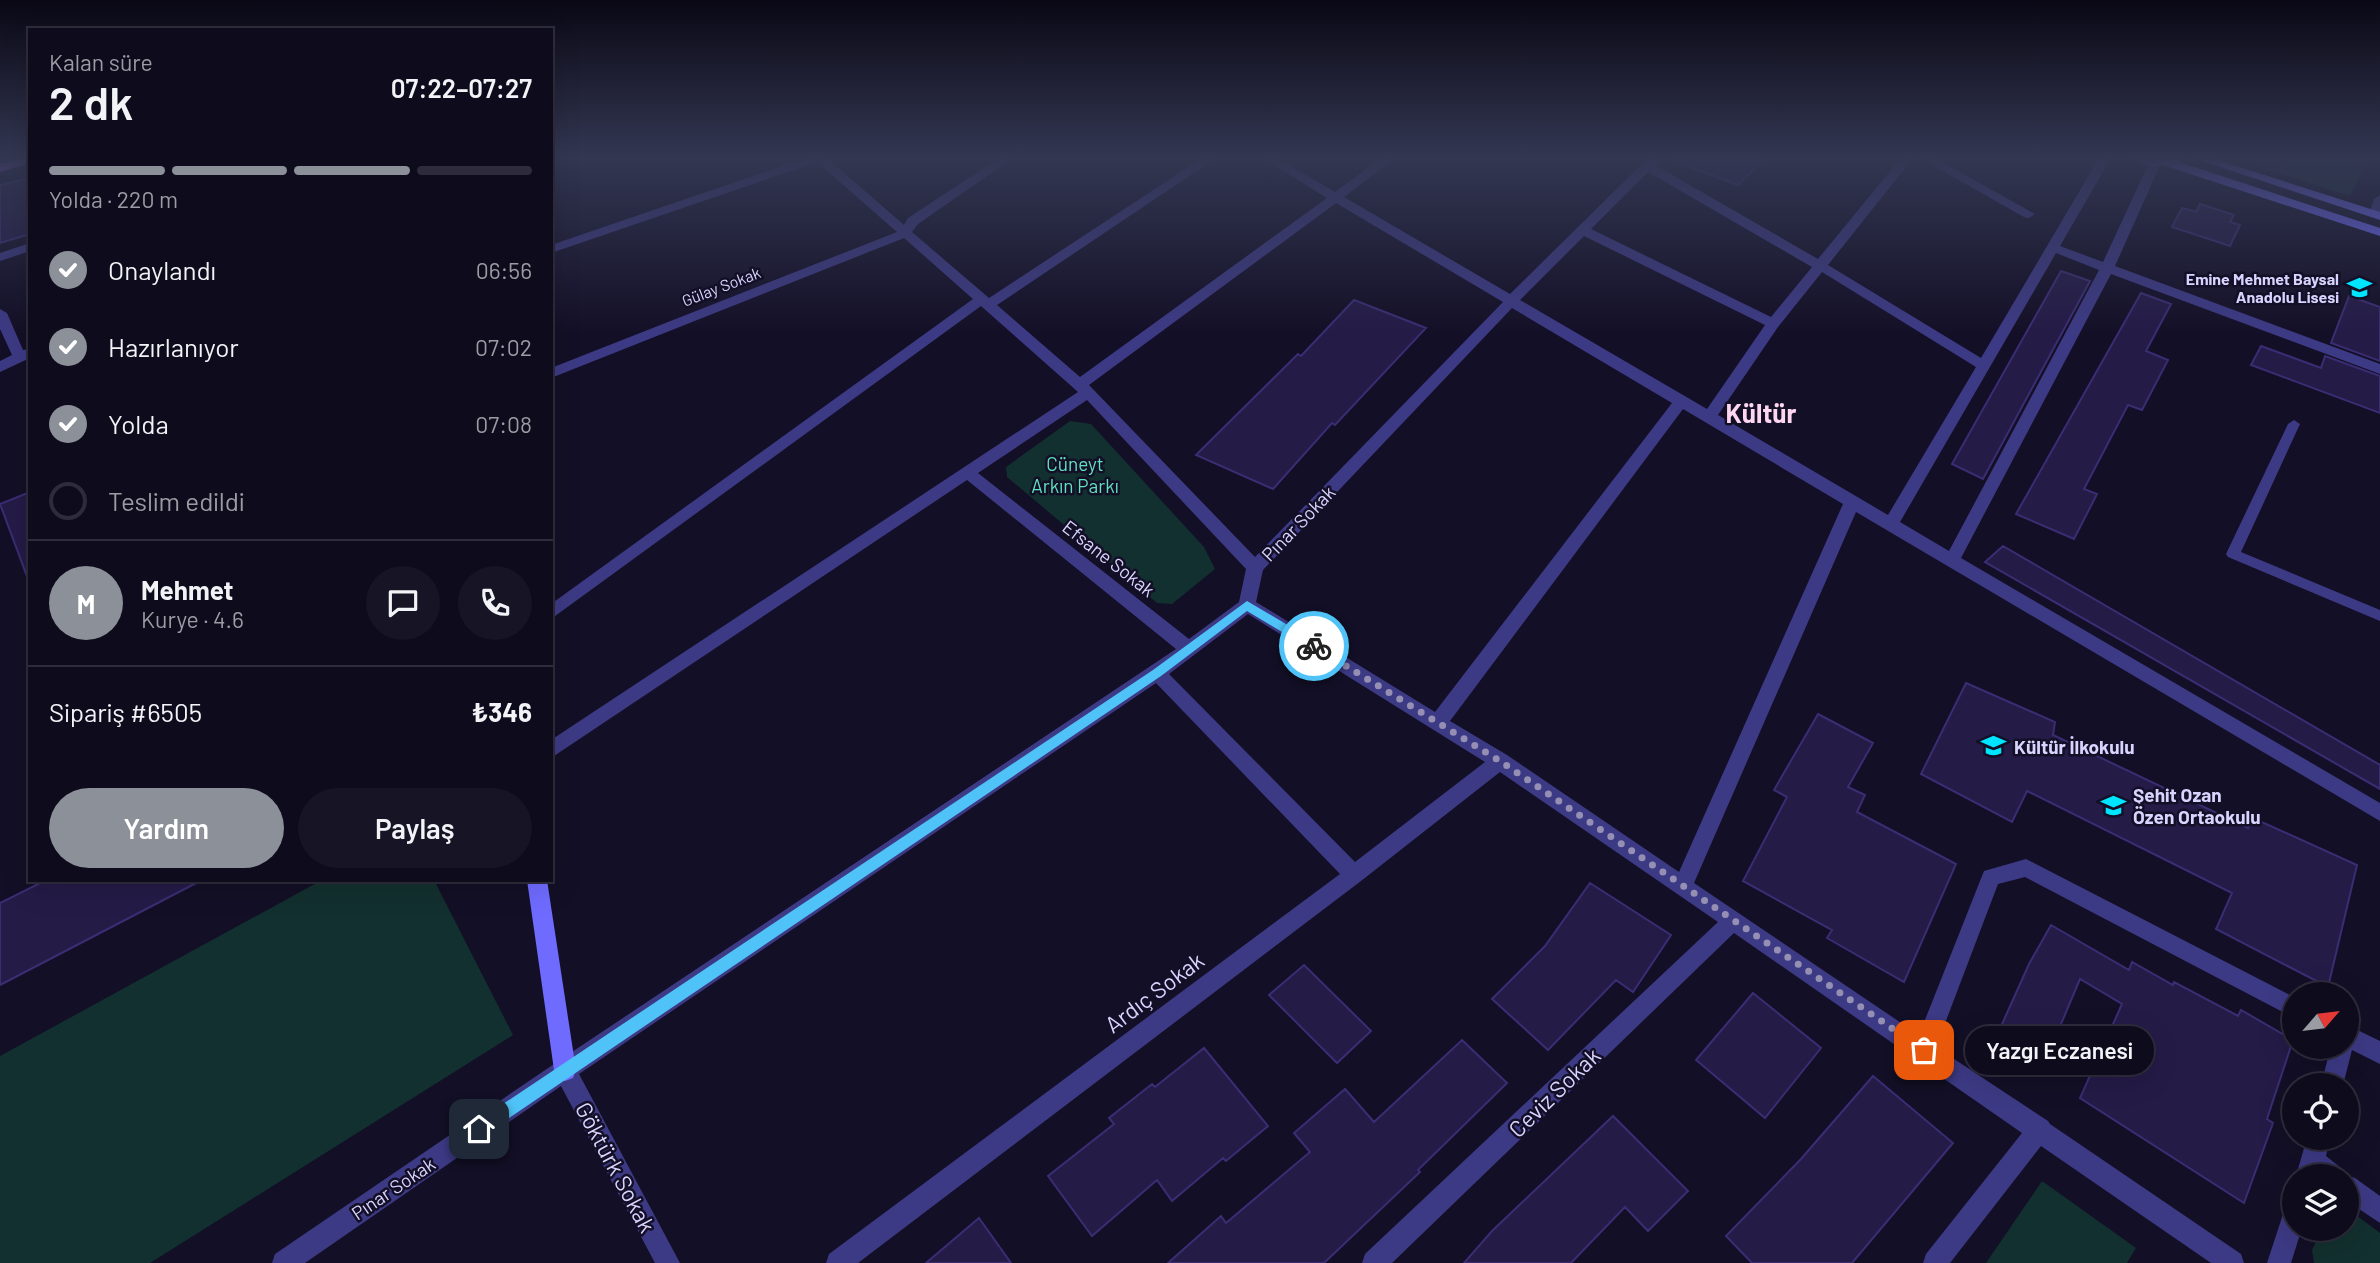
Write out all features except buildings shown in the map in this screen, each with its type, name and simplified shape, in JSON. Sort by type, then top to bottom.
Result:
[{"type":"main road","points":[[2335,217],[2380,232]]},
{"type":"main road","points":[[537,882],[565,1070]]},
{"type":"street","points":[[553,248],[645,217]]},
{"type":"street","points":[[887,217],[1084,389],[1255,568]]},
{"type":"street","points":[[905,233],[918,217]]},
{"type":"street","points":[[553,612],[984,303],[1118,217]]},
{"type":"street","points":[[553,749],[969,474],[1312,217]]},
{"type":"street","points":[[1369,217],[2380,813]]},
{"type":"street","name":"Pınar Sokak","points":[[284,1263],[565,1070],[1157,673],[1247,605],[1255,568],[1511,301],[1596,217]]},
{"type":"street","points":[[1741,217],[1984,366]]},
{"type":"street","points":[[1708,418],[1773,324],[1859,217]]},
{"type":"street","points":[[1890,526],[2070,217]]},
{"type":"street","points":[[1951,562],[2135,217]]},
{"type":"street","points":[[1583,230],[1773,324]]},
{"type":"street","name":"Gülay Sokak","points":[[553,372],[905,233]]},
{"type":"street","points":[[2052,247],[2380,369]]},
{"type":"street","points":[[0,257],[28,248]]},
{"type":"street","points":[[0,313],[24,354],[0,367]]},
{"type":"street","points":[[1438,722],[1681,402]]},
{"type":"street","name":"Efsane Sokak","points":[[969,474],[1190,650]]},
{"type":"street","points":[[1683,885],[1852,503]]},
{"type":"street","points":[[1247,605],[1500,761],[2232,1263]]},
{"type":"street","points":[[1157,673],[1354,875]]},
{"type":"street","name":"Ardıç Sokak","points":[[838,1263],[1354,875],[1500,761]]},
{"type":"street","points":[[1924,1050],[1991,877],[2026,867],[2282,1002]]},
{"type":"street","name":"Ceviz Sokak","points":[[1374,1263],[1734,920]]},
{"type":"street","points":[[2359,1042],[2380,1053]]},
{"type":"street","name":"Göktürk Sokak","points":[[565,1070],[668,1263]]},
{"type":"street","points":[[1935,1263],[2040,1129]]},
{"type":"street","points":[[2359,1195],[2380,1211]]},
{"type":"street","points":[[2279,1263],[2286,1241]]},
{"type":"lane","points":[[2294,424],[2233,555],[2380,616]]},
{"type":"green space","name":"Cüneyt Arkın Parkı","points":[[1070,421],[1091,424],[1204,547],[1215,569],[1172,604],[1157,603],[1007,477],[1006,467]]},
{"type":"green space","points":[[318,882],[435,882],[513,1035],[150,1263],[0,1263],[0,1056]]},
{"type":"green space","points":[[2042,1181],[2136,1248],[2127,1263],[1986,1263]]},
{"type":"green space","points":[[2359,1217],[2380,1233],[2380,1263],[2314,1263],[2312,1250],[2316,1241],[2359,1241]]},
{"type":"way so far","points":[[1314,646],[1500,761],[1924,1050]]},
{"type":"place","name":"Emine Mehmet Baysal Anadolu Lisesi","points":[[2359,287]]},
{"type":"place","name":"Kültür İlkokulu","points":[[1994,746]]},
{"type":"place","name":"Şehit Ozan Özen Ortaokulu","points":[[2113,805]]},
{"type":"place","name":"Yazgı Eczanesi","points":[[1924,1050]]},
{"type":"district","name":"Kültür","points":[[1761,412]]},
{"type":"route","points":[[479,1129],[1157,673],[1247,605],[1314,646]]}]
